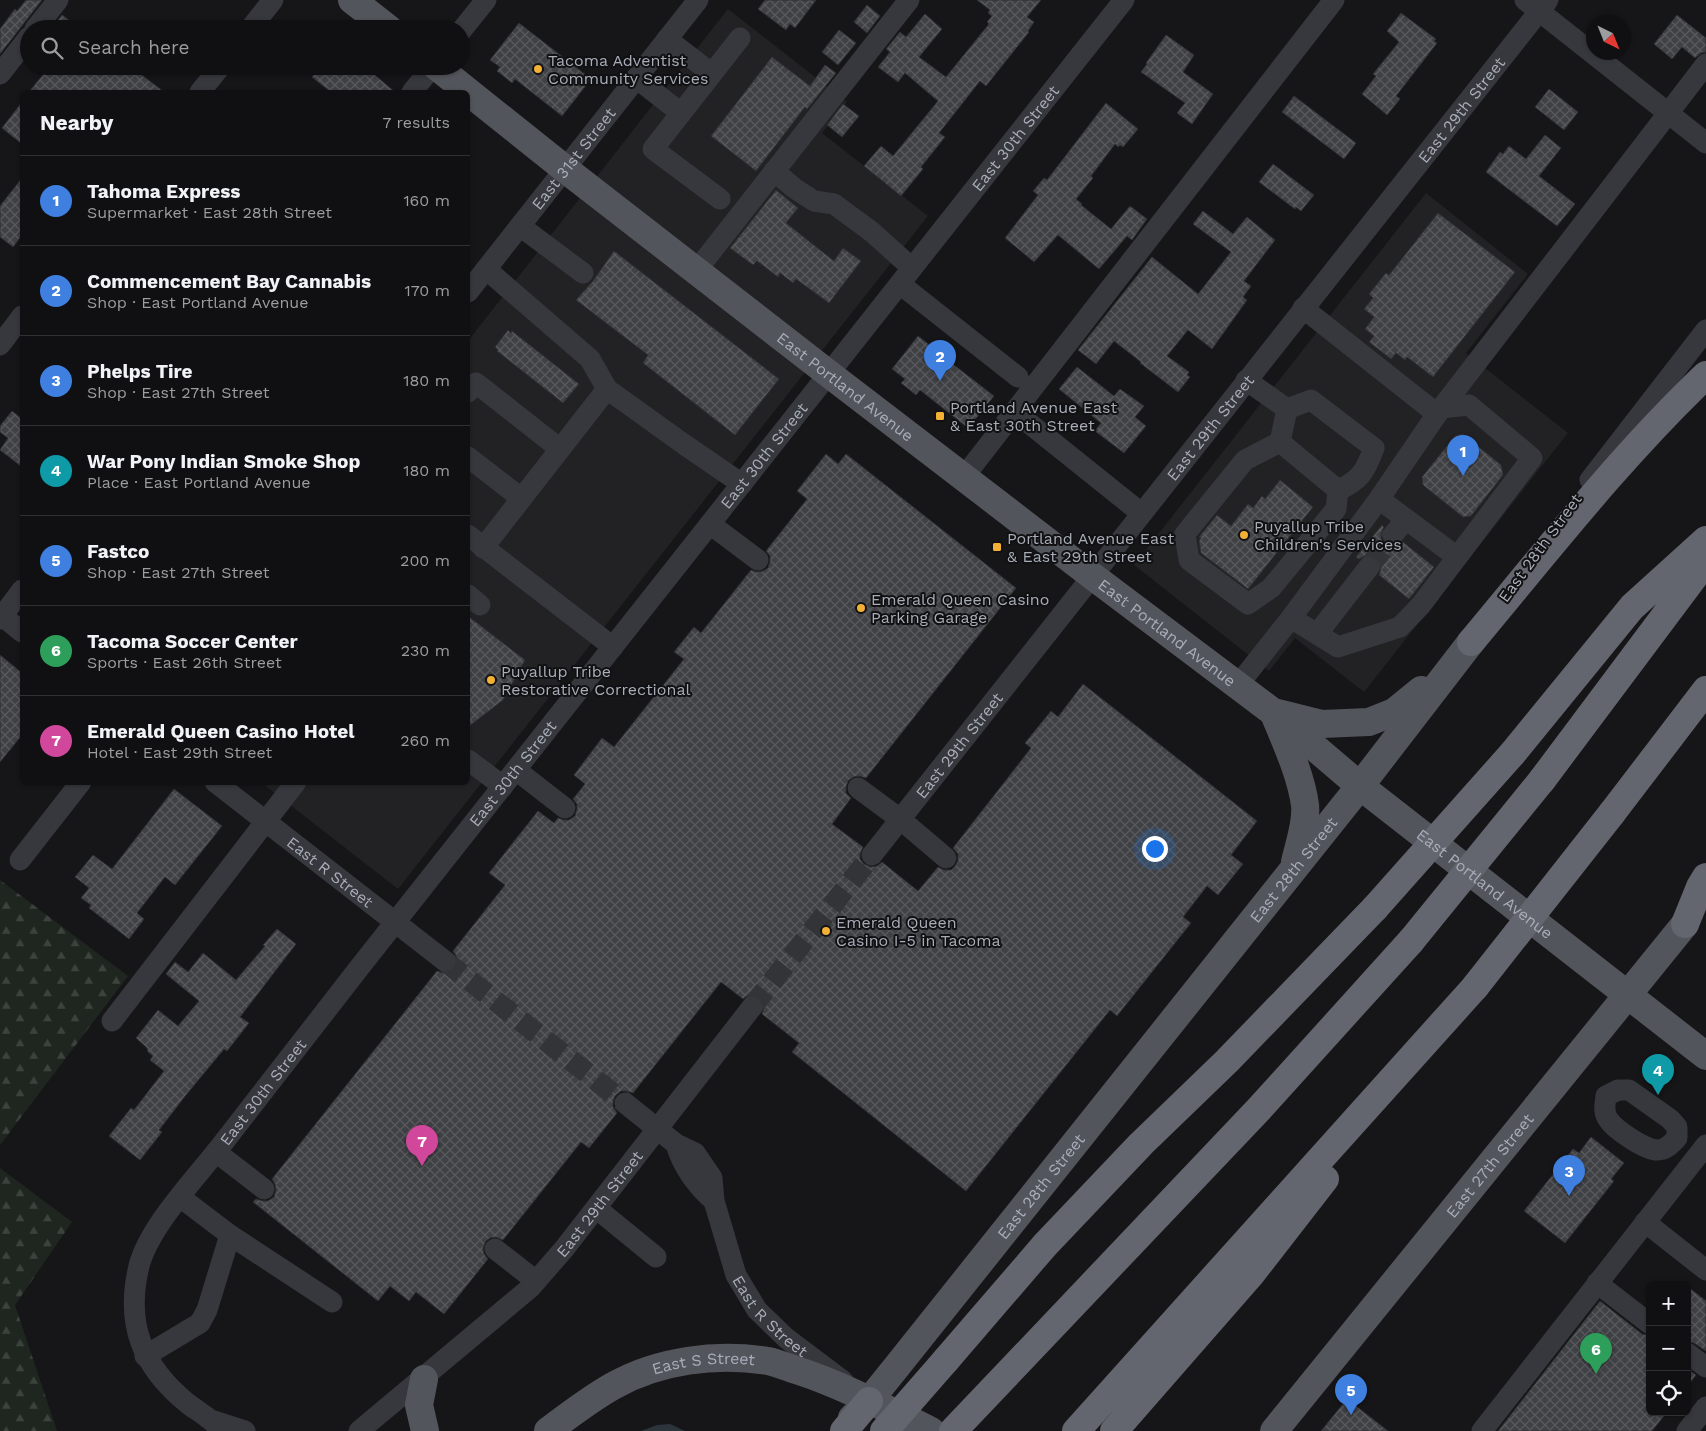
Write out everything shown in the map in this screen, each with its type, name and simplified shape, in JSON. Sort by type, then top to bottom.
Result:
[{"type":"highway","points":[[1471,642],[1590,498],[1706,375]]},
{"type":"highway","points":[[884,1431],[1045,1245],[1141,1144],[1227,1061],[1375,908],[1512,754],[1632,607],[1706,540]]},
{"type":"highway","points":[[953,1431],[1252,1116],[1411,941],[1542,780],[1706,561]]},
{"type":"highway","points":[[1114,1431],[1252,1273],[1706,690]]},
{"type":"highway","points":[[1685,924],[1706,876]]},
{"type":"highway","points":[[1076,1431],[1475,986]]},
{"type":"highway","points":[[844,1431],[869,1401]]},
{"type":"main road","points":[[352,0],[378,20]]},
{"type":"main road","name":"East Portland Avenue","points":[[445,75],[464,90]]},
{"type":"main road","name":"East Portland Avenue","points":[[470,95],[964,478],[1273,712],[1360,786],[1706,1056]]},
{"type":"main road","name":"East 28th Street","points":[[838,1431],[869,1401],[1360,786],[1471,642]]},
{"type":"main road","points":[[1273,712],[1322,724],[1369,722],[1394,712],[1416,693],[1449,670]]},
{"type":"main road","points":[[1273,712],[1293,760],[1305,805],[1304,824],[1294,868]]},
{"type":"main road","name":"East 27th Street","points":[[1274,1431],[1685,924]]},
{"type":"main road","name":"East S Street","points":[[548,1431],[585,1403],[614,1385],[650,1370],[684,1361],[728,1358],[769,1361],[823,1379],[931,1431]]},
{"type":"main road","points":[[424,1379],[419,1405],[425,1431]]},
{"type":"street","points":[[42,20],[58,0]]},
{"type":"street","points":[[257,20],[273,0]]},
{"type":"street","points":[[470,20],[486,0]]},
{"type":"street","name":"East 31st Street","points":[[470,289],[698,0]]},
{"type":"street","points":[[696,271],[909,0]]},
{"type":"street","name":"East 30th Street","points":[[245,1431],[218,1426],[169,1387],[145,1356],[136,1320],[135,1291],[147,1244],[180,1197],[1124,0]]},
{"type":"street","points":[[964,478],[1334,0]]},
{"type":"street","points":[[1538,4],[1706,143]]},
{"type":"street","name":"East 29th Street","points":[[872,855],[1303,308],[1538,4]]},
{"type":"street","points":[[720,199],[653,149],[740,38]]},
{"type":"street","points":[[667,39],[712,73]]},
{"type":"street","points":[[0,74],[20,48]]},
{"type":"street","points":[[1238,685],[1291,618],[1379,499],[1439,411],[1706,64]]},
{"type":"street","points":[[202,90],[214,75]]},
{"type":"street","points":[[414,90],[426,75]]},
{"type":"street","points":[[636,78],[681,113]]},
{"type":"street","points":[[774,172],[814,201],[834,204],[872,232],[906,276],[1018,377]]},
{"type":"street","points":[[520,226],[583,273]]},
{"type":"street","points":[[486,269],[590,359],[607,389],[742,484]]},
{"type":"street","points":[[1291,618],[1338,647],[1400,627],[1421,606],[1532,458],[1469,406],[1439,411],[1303,308]]},
{"type":"street","points":[[0,345],[20,319]]},
{"type":"street","name":"East 28th Street","points":[[1471,642],[1576,498],[1706,330]]},
{"type":"street","points":[[1246,380],[1287,409]]},
{"type":"street","points":[[470,390],[476,383],[560,449]]},
{"type":"street","points":[[607,389],[521,498],[475,542],[515,570],[613,647]]},
{"type":"street","points":[[1287,409],[1311,400],[1374,448],[1367,466],[1359,478],[1338,490]]},
{"type":"street","points":[[1280,442],[1287,409]]},
{"type":"street","points":[[1014,412],[1141,513]]},
{"type":"street","points":[[1280,442],[1246,460],[1185,534],[1189,560],[1248,604],[1271,588],[1336,509],[1338,490]]},
{"type":"street","points":[[1280,442],[1338,490]]},
{"type":"street","points":[[470,459],[521,498]]},
{"type":"street","points":[[1379,499],[1400,527],[1457,557]]},
{"type":"street","points":[[710,524],[758,560]]},
{"type":"street","points":[[1317,634],[1369,567]]},
{"type":"street","points":[[20,592],[1,616],[20,630]]},
{"type":"street","points":[[470,761],[503,786]]},
{"type":"street","points":[[516,770],[566,808]]},
{"type":"street","points":[[20,860],[79,785]]},
{"type":"street","name":"East R Street","points":[[219,785],[445,961]]},
{"type":"street","points":[[112,1020],[294,785]]},
{"type":"street","points":[[858,788],[900,819],[946,858]]},
{"type":"street","name":"East 27th Street","points":[[1685,924],[1706,899]]},
{"type":"street","name":"East 29th Street","points":[[360,1431],[424,1379],[450,1354],[499,1316],[536,1281],[564,1249],[752,1006]]},
{"type":"street","name":"East R Street","points":[[625,1103],[676,1144],[681,1161],[698,1187],[714,1201],[736,1275],[757,1310],[786,1338],[869,1401]]},
{"type":"street","points":[[1482,1431],[1704,1147],[1677,1138]]},
{"type":"street","points":[[216,1152],[264,1190]]},
{"type":"street","points":[[180,1197],[230,1235],[332,1302]]},
{"type":"street","points":[[596,1208],[656,1258]]},
{"type":"street","points":[[1645,1222],[1706,1270]]},
{"type":"street","points":[[145,1356],[200,1323],[207,1310],[230,1235]]},
{"type":"street","points":[[496,1249],[536,1281]]},
{"type":"street","points":[[1597,1283],[1646,1321]]},
{"type":"street","points":[[1691,1356],[1706,1367]]},
{"type":"street","name":"East 29th Street","points":[[386,1431],[424,1379]]},
{"type":"shaded area","points":[[728,9],[847,102],[822,133],[928,216],[398,889],[265,785],[470,785],[470,338]]},
{"type":"shaded area","points":[[1426,193],[1528,274],[1466,353],[1568,433],[1364,692],[1295,638],[1269,671],[1134,565]]},
{"type":"shaded area","points":[[670,1424],[685,1431],[641,1431],[657,1425]]},
{"type":"green space","points":[[0,880],[128,976],[0,1145]]},
{"type":"green space","points":[[0,1168],[72,1222],[15,1305],[57,1431],[0,1431]]},
{"type":"building","points":[[26,0],[42,0],[26,20],[20,20],[20,28],[0,54],[0,29],[15,9],[17,11]]},
{"type":"building","points":[[765,0],[816,0],[795,28],[790,24],[786,30],[758,9]]},
{"type":"building","points":[[977,0],[1041,0],[1027,17],[1034,22],[1029,32],[986,86],[980,81],[939,133],[945,137],[901,196],[864,166],[881,146],[893,156],[938,101],[905,73],[898,82],[878,67],[890,52],[886,49],[900,32],[906,37],[925,14],[942,29],[919,57],[946,77],[989,24],[987,22],[992,16],[988,13],[990,10]]},
{"type":"building","points":[[867,5],[880,16],[867,33],[854,22]]},
{"type":"building","points":[[1401,13],[1436,39],[1434,41],[1437,43],[1396,96],[1400,99],[1387,115],[1362,94],[1376,76],[1373,74],[1399,42],[1387,31]]},
{"type":"building","points":[[62,15],[69,20],[58,20]]},
{"type":"building","points":[[1677,15],[1706,38],[1706,52],[1701,53],[1695,58],[1682,47],[1672,59],[1654,44]]},
{"type":"building","name":"Tacoma Adventist Community Services","points":[[519,23],[591,79],[562,116],[515,79],[512,83],[497,71],[500,67],[490,60]]},
{"type":"building","points":[[839,30],[856,43],[838,65],[822,52]]},
{"type":"building","points":[[1166,35],[1194,55],[1183,72],[1213,94],[1192,124],[1177,113],[1185,103],[1141,72]]},
{"type":"building","points":[[772,57],[810,86],[825,65],[836,73],[807,109],[805,107],[756,171],[711,136]]},
{"type":"building","points":[[43,75],[142,75],[161,90],[31,90]]},
{"type":"building","points":[[314,75],[375,75],[393,90],[328,90],[312,77]]},
{"type":"building","points":[[1549,89],[1578,112],[1564,130],[1535,107]]},
{"type":"building","points":[[1294,96],[1356,143],[1344,159],[1282,112]]},
{"type":"building","points":[[1106,103],[1138,129],[1123,147],[1120,145],[1118,147],[1115,144],[1091,176],[1093,178],[1076,199],[1111,229],[1130,206],[1147,219],[1132,240],[1127,236],[1099,269],[1058,235],[1034,262],[1005,238],[1038,195],[1033,191],[1044,178],[1047,180]]},
{"type":"building","points":[[843,104],[859,116],[842,137],[827,125]]},
{"type":"building","points":[[20,105],[20,142],[2,128]]},
{"type":"building","points":[[1545,135],[1561,148],[1539,176],[1575,204],[1557,226],[1486,172],[1500,152],[1503,154],[1509,146],[1526,159]]},
{"type":"building","points":[[1273,164],[1314,195],[1301,211],[1296,207],[1295,209],[1259,182]]},
{"type":"building","points":[[20,181],[20,238],[13,247],[0,237],[0,206]]},
{"type":"building","points":[[776,190],[798,208],[786,223],[834,261],[843,248],[861,261],[829,303],[796,279],[793,283],[780,273],[778,277],[757,261],[753,265],[730,248]]},
{"type":"building","points":[[1203,211],[1233,234],[1247,217],[1275,240],[1244,281],[1251,286],[1243,297],[1247,300],[1212,349],[1188,330],[1167,356],[1189,372],[1187,375],[1190,377],[1178,392],[1114,341],[1096,364],[1078,350],[1152,257],[1198,294],[1231,252],[1193,224]]},
{"type":"building","points":[[1438,213],[1515,272],[1433,377],[1407,357],[1405,360],[1396,353],[1391,359],[1369,342],[1374,336],[1365,329],[1374,317],[1364,309],[1373,298],[1369,294],[1386,273],[1389,275]]},
{"type":"building","points":[[614,251],[779,379],[735,435],[643,363],[648,355],[576,300],[593,281]]},
{"type":"building","points":[[508,330],[511,333],[512,331],[579,384],[563,403],[497,351],[495,347]]},
{"type":"building","points":[[918,336],[947,355],[945,358],[994,396],[968,428],[920,390],[916,395],[901,383],[905,379],[892,369]]},
{"type":"building","points":[[1077,367],[1114,396],[1120,389],[1144,406],[1135,417],[1146,426],[1124,453],[1095,431],[1101,423],[1059,389]]},
{"type":"building","points":[[12,411],[20,417],[20,465],[0,450],[8,438],[0,432],[0,426]]},
{"type":"building","points":[[1463,434],[1501,465],[1503,475],[1471,516],[1463,517],[1423,485],[1422,477],[1455,436]]},
{"type":"building","name":"Emerald Queen Casino I-5 in Tacoma","points":[[826,454],[838,464],[846,454],[1016,588],[866,778],[853,777],[848,781],[846,793],[851,798],[832,824],[863,847],[860,859],[864,864],[871,867],[877,866],[882,862],[918,891],[938,867],[944,870],[951,870],[958,861],[958,854],[953,848],[1031,748],[1025,743],[1051,711],[1058,717],[1083,684],[1257,821],[1231,855],[1243,864],[1218,895],[1207,886],[1183,917],[1191,923],[1117,1016],[1110,1010],[966,1191],[792,1052],[799,1043],[762,1014],[764,1008],[760,997],[748,995],[743,999],[721,982],[633,1093],[621,1091],[615,1096],[613,1107],[617,1113],[589,1148],[581,1142],[503,1240],[496,1237],[486,1241],[483,1248],[484,1254],[488,1259],[444,1314],[416,1292],[409,1301],[390,1286],[378,1301],[253,1202],[256,1199],[268,1201],[274,1197],[276,1190],[272,1179],[437,971],[449,973],[455,968],[457,957],[453,951],[505,885],[489,873],[538,811],[554,823],[558,818],[569,820],[575,816],[577,804],[573,799],[585,784],[574,775],[602,738],[614,747],[684,659],[674,652],[694,627],[701,633],[751,570],[757,572],[768,568],[770,556],[766,551],[807,499],[797,491]]},
{"type":"building","name":"Puyallup Tribe Children's Services","points":[[1280,480],[1313,507],[1248,589],[1201,553],[1199,541],[1201,538],[1199,537],[1217,515],[1231,526],[1248,504],[1253,508],[1262,496],[1265,499]]},
{"type":"building","points":[[1382,525],[1384,527],[1381,539],[1386,545],[1397,547],[1403,542],[1434,567],[1409,599],[1379,575],[1381,568],[1377,557],[1370,555],[1359,559],[1356,557]]},
{"type":"building","name":"Puyallup Tribe Restorative Correctional","points":[[470,618],[525,660],[503,700],[470,725]]},
{"type":"building","points":[[0,655],[20,671],[20,737],[0,762]]},
{"type":"building","points":[[174,789],[222,826],[175,885],[165,877],[137,913],[144,919],[129,939],[89,908],[91,905],[81,898],[89,888],[75,877],[93,855],[112,869]]},
{"type":"building","points":[[277,929],[296,944],[240,1017],[249,1023],[227,1051],[224,1049],[186,1095],[159,1130],[162,1132],[140,1160],[109,1136],[131,1108],[134,1110],[164,1071],[150,1060],[153,1056],[136,1038],[158,1010],[178,1026],[199,1001],[166,974],[175,962],[188,972],[203,953],[236,980]]},
{"type":"building","points":[[1591,1137],[1624,1163],[1611,1179],[1614,1181],[1565,1243],[1524,1211],[1573,1149],[1579,1153]]},
{"type":"building","points":[[1691,1289],[1706,1301],[1706,1351],[1691,1342]]},
{"type":"building","points":[[1600,1301],[1642,1334],[1646,1335],[1646,1416],[1664,1416],[1652,1431],[1498,1431]]},
{"type":"building","points":[[1691,1372],[1696,1375],[1691,1382]]},
{"type":"building","points":[[1347,1399],[1388,1431],[1321,1431]]},
{"type":"tunnel","points":[[1369,567],[1393,535]]},
{"type":"tunnel","points":[[752,1007],[872,855]]},
{"type":"tunnel","points":[[445,961],[625,1103]]},
{"type":"place","name":"Tacoma Adventist Community Services","points":[[538,69]]},
{"type":"place","name":"Commencement Bay Cannabis","points":[[940,381]]},
{"type":"place","name":"Portland Avenue East & East 30th Street","points":[[940,416]]},
{"type":"place","name":"Tahoma Express","points":[[1463,476]]},
{"type":"place","name":"Puyallup Tribe Children's Services","points":[[1244,535]]},
{"type":"place","name":"Portland Avenue East & East 29th Street","points":[[997,547]]},
{"type":"place","name":"Emerald Queen Casino Parking Garage","points":[[861,608]]},
{"type":"place","name":"Puyallup Tribe Restorative Correctional","points":[[491,680]]},
{"type":"place","name":"Emerald Queen Casino I-5 in Tacoma","points":[[826,931]]},
{"type":"place","name":"War Pony Indian Smoke Shop","points":[[1658,1095]]},
{"type":"place","name":"Emerald Queen Casino Hotel","points":[[422,1166]]},
{"type":"place","name":"Phelps Tire","points":[[1569,1196]]},
{"type":"place","name":"Tacoma Soccer Center","points":[[1596,1374]]},
{"type":"place","name":"Fastco","points":[[1351,1415]]}]
